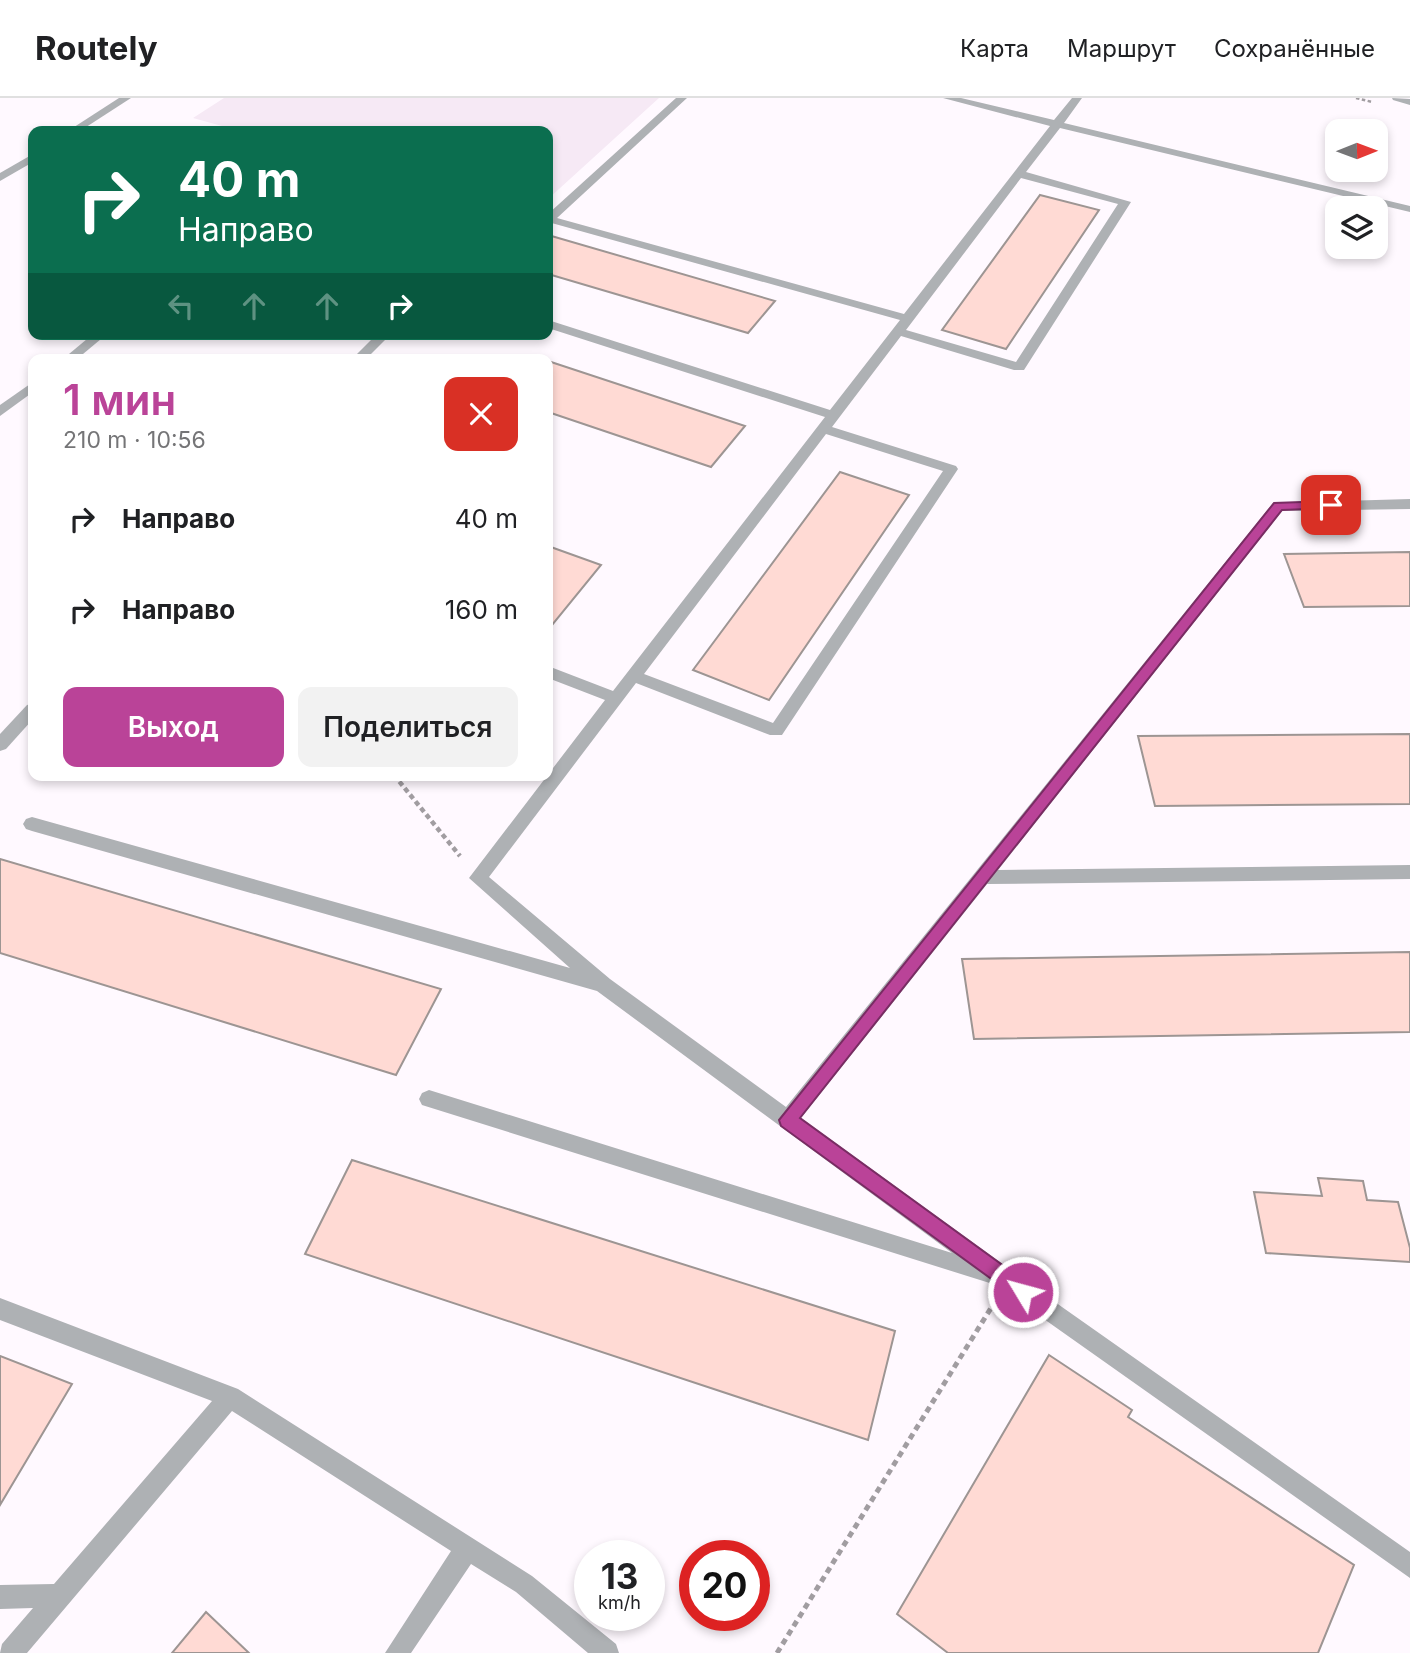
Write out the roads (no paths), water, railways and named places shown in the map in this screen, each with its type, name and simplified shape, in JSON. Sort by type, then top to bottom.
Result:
[{"type":"street","points":[[81,126],[126,98]]},
{"type":"street","points":[[553,215],[682,98]]},
{"type":"street","points":[[948,98],[1410,209]]},
{"type":"street","points":[[553,780],[1077,98]]},
{"type":"street","points":[[1397,98],[1410,102]]},
{"type":"street","points":[[0,178],[28,161]]},
{"type":"street","points":[[899,332],[1019,367],[1125,202],[1019,174]]},
{"type":"street","points":[[553,220],[909,319]]},
{"type":"street","points":[[553,326],[835,416]]},
{"type":"street","points":[[75,354],[93,340]]},
{"type":"street","points":[[363,354],[379,340]]},
{"type":"street","points":[[0,412],[28,390]]},
{"type":"street","points":[[634,676],[776,731],[951,469],[825,429]]},
{"type":"street","points":[[788,1120],[1278,506],[1410,504]]},
{"type":"street","points":[[553,674],[616,698]]},
{"type":"street","points":[[0,745],[28,714]]},
{"type":"street","points":[[552,781],[478,878],[603,985],[1008,1281],[1410,1566]]},
{"type":"street","points":[[32,824],[603,985]]},
{"type":"street","points":[[982,877],[1410,872]]},
{"type":"street","points":[[429,1099],[1008,1281]]},
{"type":"street","points":[[0,1309],[230,1397],[524,1584],[607,1653]]},
{"type":"street","points":[[11,1653],[230,1397]]},
{"type":"street","points":[[397,1653],[468,1547]]},
{"type":"street","points":[[0,1597],[60,1596]]}]
